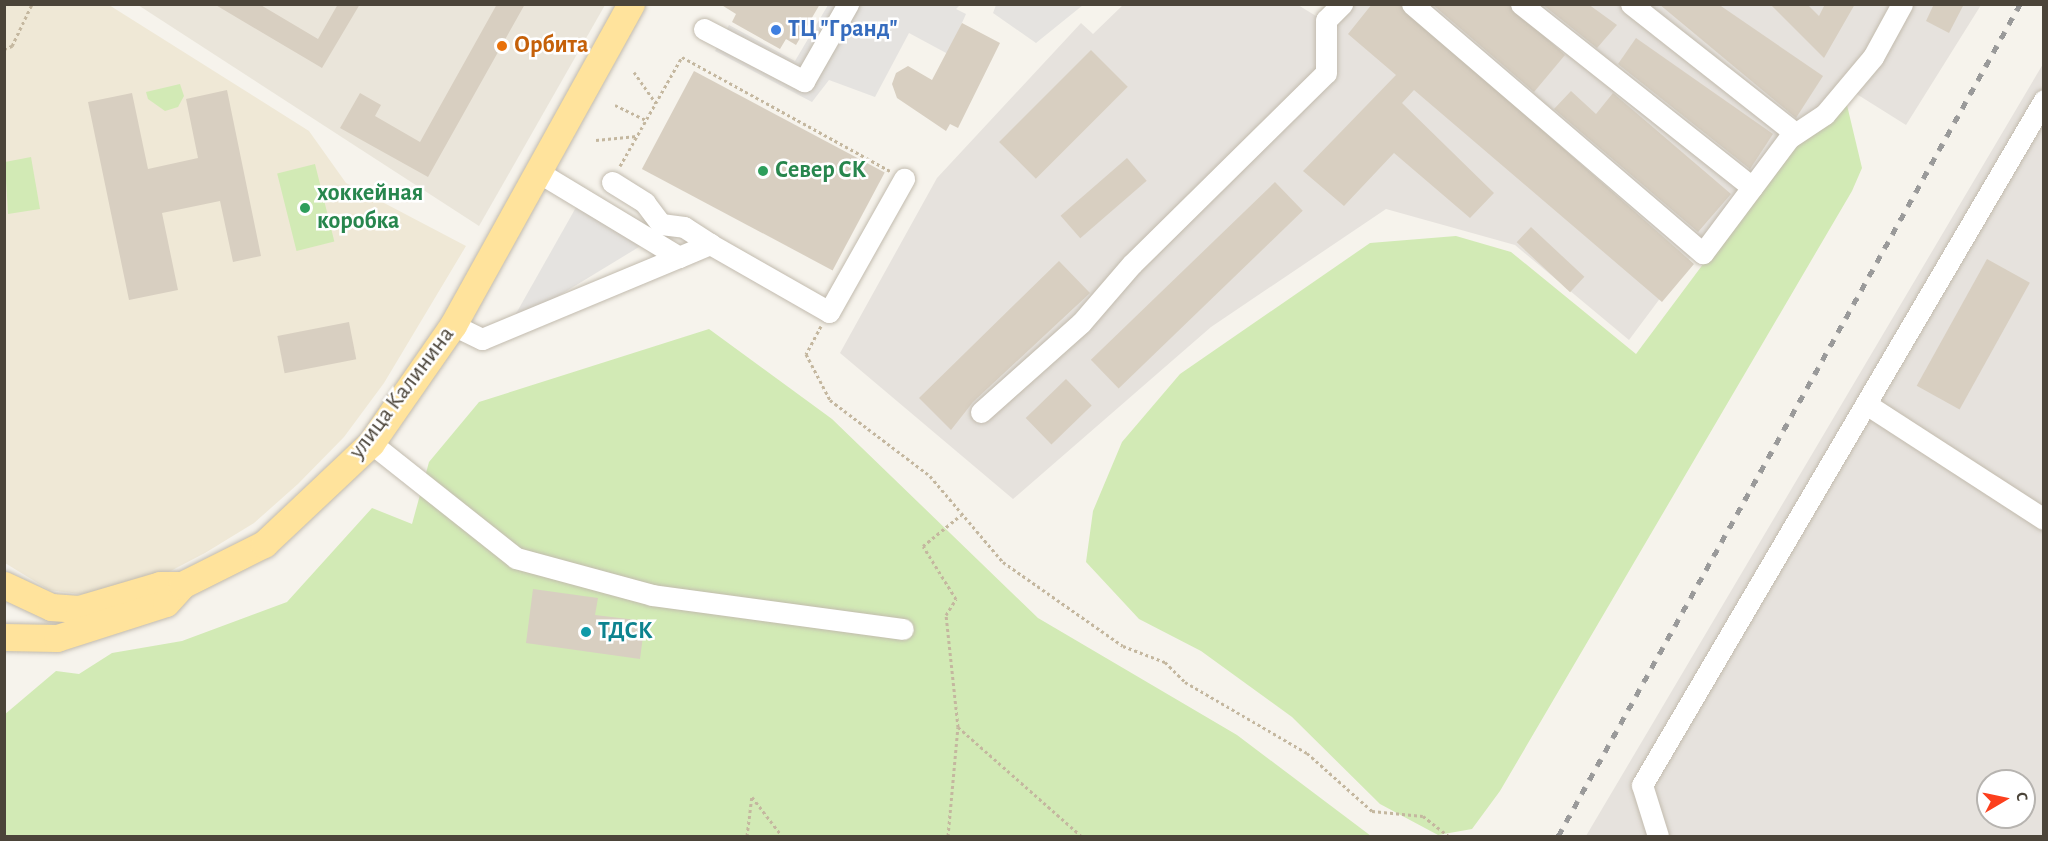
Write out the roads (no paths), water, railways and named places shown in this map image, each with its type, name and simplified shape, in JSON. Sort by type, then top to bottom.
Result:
[{"type":"main road","name":"улица Калинина","points":[[4,637],[57,638],[97,629],[166,603],[182,585],[264,544],[371,443],[453,325],[631,4]]},
{"type":"main road","points":[[4,585],[51,607],[79,609],[160,585],[182,585]]},
{"type":"street","points":[[704,29],[804,81],[848,4]]},
{"type":"street","points":[[981,412],[1081,323],[1132,264],[1326,73],[1326,20],[1342,4]]},
{"type":"street","points":[[1412,4],[1703,253],[1796,133],[1825,114],[1873,57],[1902,4]]},
{"type":"street","points":[[1521,4],[1752,187]]},
{"type":"street","points":[[1631,4],[1796,133]]},
{"type":"street","points":[[1658,837],[1642,785],[2043,100]]},
{"type":"street","points":[[538,172],[679,257]]},
{"type":"street","points":[[612,182],[645,203],[661,224],[684,227],[829,312],[904,179]]},
{"type":"street","points":[[453,325],[482,339],[710,244]]},
{"type":"street","points":[[1866,404],[2043,519]]},
{"type":"street","points":[[371,443],[516,558],[652,595],[903,629]]},
{"type":"railway","points":[[1558,836],[2020,4]]},
{"type":"place","name":"ТЦ \"Гранд\"","points":[[776,30]]},
{"type":"place","name":"Орбита","points":[[502,46]]},
{"type":"place","name":"Север СК","points":[[763,171]]},
{"type":"place","name":"хоккейная коробка","points":[[305,208]]},
{"type":"place","name":"ТДСК","points":[[586,632]]}]
